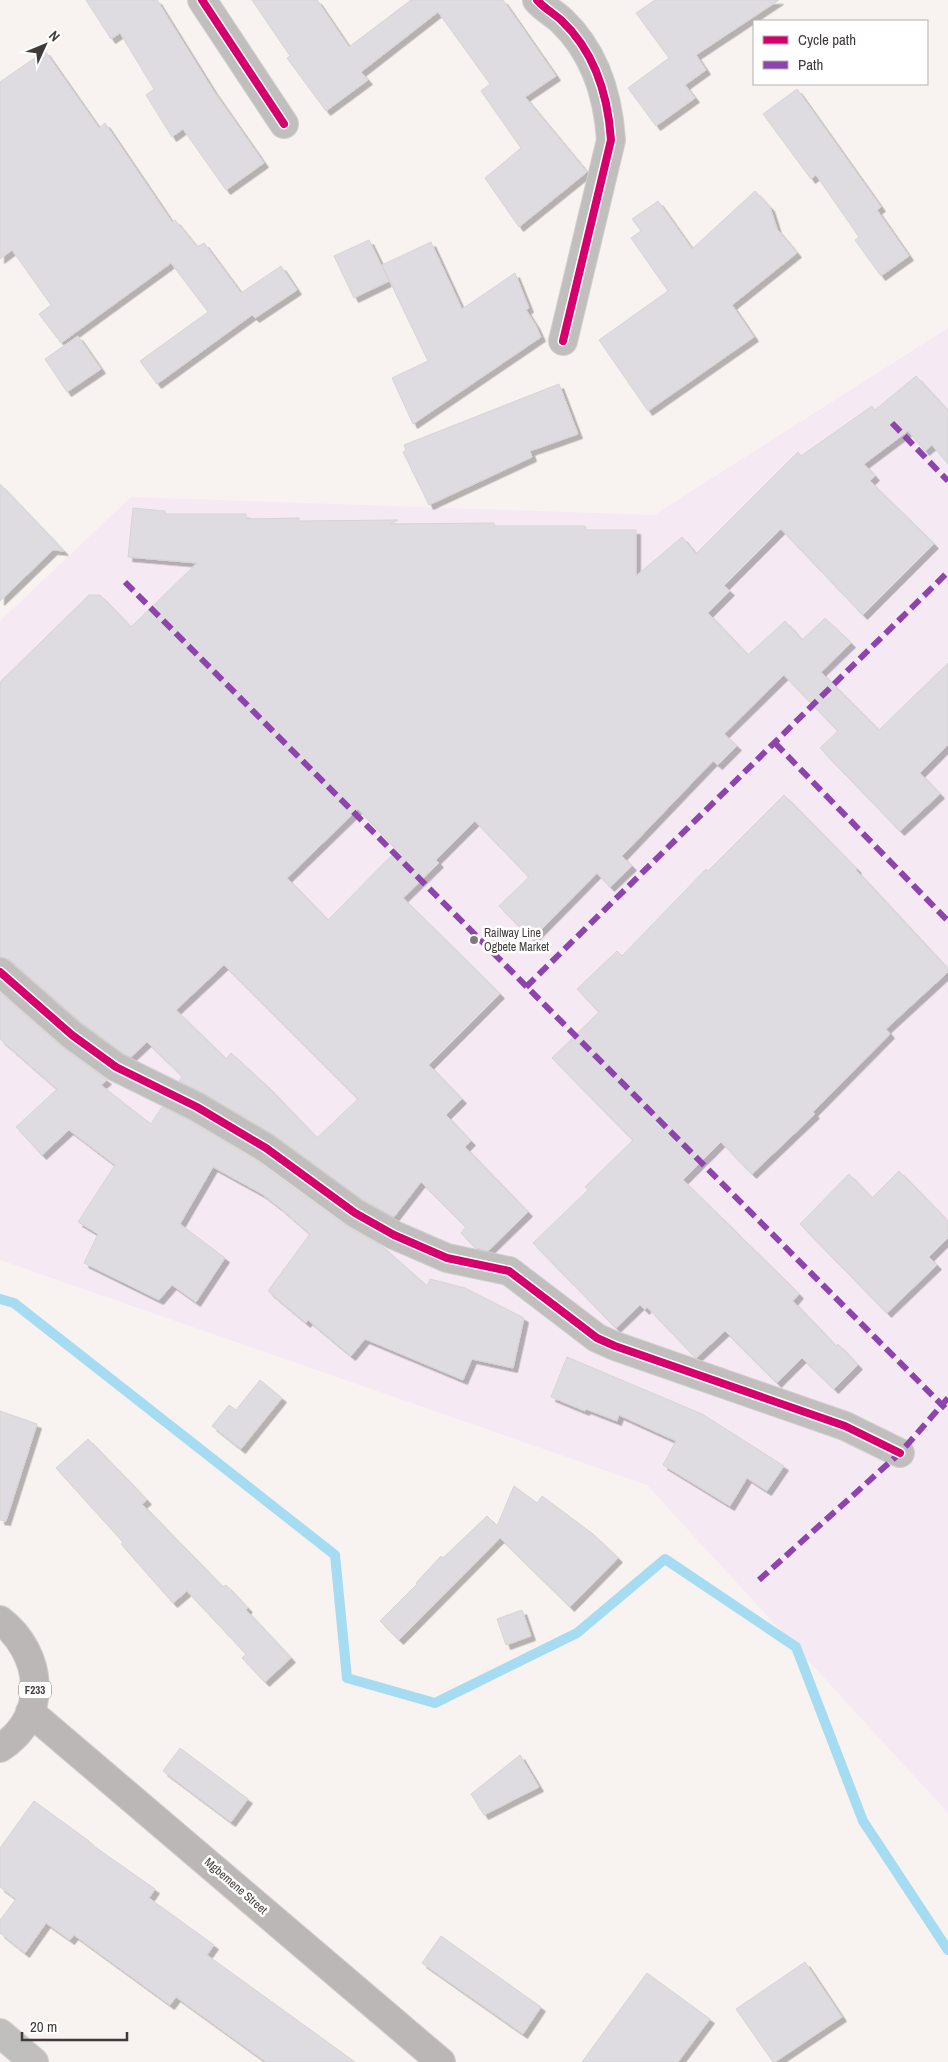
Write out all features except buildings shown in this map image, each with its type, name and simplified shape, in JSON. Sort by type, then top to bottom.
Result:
[{"type":"main road","name":"F233","points":[[0,1620],[21,1640],[33,1666],[35,1689],[30,1712],[23,1726],[0,1748]]},
{"type":"main road","name":"Mgbemene Street","points":[[30,1712],[441,2062]]},
{"type":"street","points":[[202,0],[284,124]]},
{"type":"street","points":[[537,0],[561,21],[590,54],[610,113],[611,140],[563,341]]},
{"type":"street","points":[[0,972],[72,1035],[116,1067],[197,1107],[266,1148],[355,1213],[386,1230],[447,1258],[509,1271],[598,1338],[615,1346],[845,1426],[900,1453]]},
{"type":"street","points":[[0,2033],[34,2062]]},
{"type":"shaded area","name":"Railway Line Ogbete Market","points":[[948,328],[948,1813],[647,1485],[0,1260],[0,621],[131,497],[654,515]]},
{"type":"waterway","points":[[0,1299],[14,1303],[335,1555],[347,1678],[435,1703],[577,1633],[665,1559],[796,1647],[863,1821],[948,1950]]},
{"type":"marked path","points":[[892,423],[948,481]]},
{"type":"marked path","points":[[526,987],[948,572]]},
{"type":"marked path","points":[[125,582],[948,1411]]},
{"type":"marked path","points":[[775,743],[948,921]]},
{"type":"marked path","points":[[759,1580],[900,1453],[948,1398]]},
{"type":"cycle path","points":[[202,0],[284,124]]},
{"type":"cycle path","points":[[537,0],[573,32],[591,60],[603,90],[611,140],[563,341]]},
{"type":"cycle path","points":[[0,972],[72,1035],[116,1067],[197,1107],[266,1148],[355,1213],[394,1235],[447,1258],[509,1271],[597,1338],[615,1346],[845,1426],[900,1453]]},
{"type":"place","name":"Railway Line Ogbete Market","points":[[474,940]]}]
